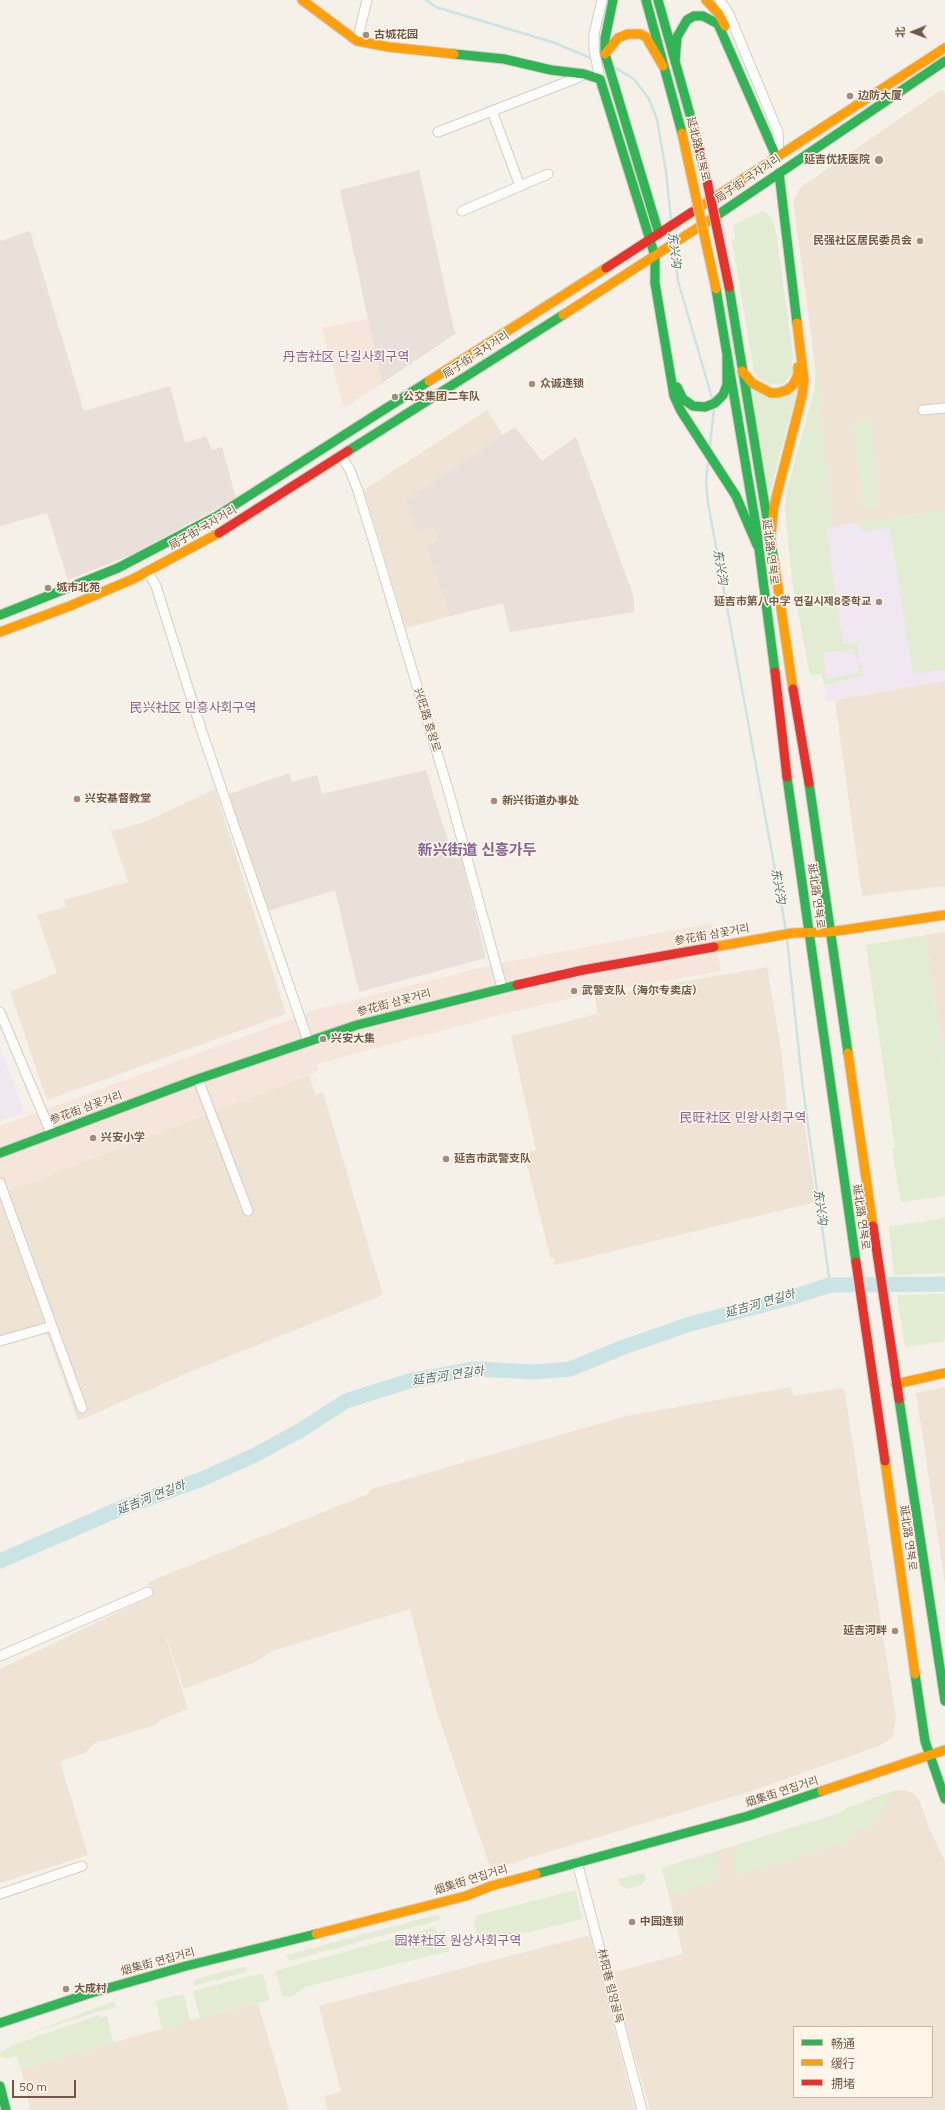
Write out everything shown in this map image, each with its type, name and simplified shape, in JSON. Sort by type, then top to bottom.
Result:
[{"type":"main road","points":[[302,0],[357,41],[389,47],[504,59],[551,70],[584,74],[600,79],[657,235]]},
{"type":"main road","points":[[613,0],[605,39],[605,54],[657,235],[654,256],[655,283],[674,396],[681,411],[740,503],[757,545]]},
{"type":"main road","name":"延北路 연북로","points":[[646,0],[662,66],[682,133],[716,289],[756,526],[757,545],[777,686],[781,736],[810,932],[849,1219],[929,1755],[945,1799]]},
{"type":"main road","name":"延北路 연북로","points":[[658,0],[705,171],[729,287],[763,490],[792,684],[802,734],[896,1384],[945,1701]]},
{"type":"main road","points":[[706,0],[725,24],[777,155]]},
{"type":"main road","points":[[675,62],[677,37],[682,26],[691,17],[703,16],[716,22],[721,29],[777,155]]},
{"type":"main road","points":[[605,54],[618,38],[633,33],[646,37],[662,66]]},
{"type":"main road","name":"局子街 국자거리","points":[[0,615],[118,568],[217,516],[679,221],[777,155],[945,48]]},
{"type":"main road","name":"局子街 국자거리","points":[[0,632],[70,606],[148,572],[224,530],[680,240],[945,61]]},
{"type":"main road","points":[[742,371],[761,388],[773,393],[788,389],[793,385],[798,375],[777,174]]},
{"type":"main road","points":[[770,544],[774,506],[802,396],[804,380],[777,174]]},
{"type":"main road","points":[[654,256],[677,389],[683,399],[693,406],[710,405],[723,395],[728,380],[727,353]]},
{"type":"main road","name":"参花街 삼꽃거리","points":[[830,929],[945,907]]},
{"type":"main road","name":"参花街 삼꽃거리","points":[[0,1153],[198,1079],[308,1041],[405,1012],[583,970],[793,933],[945,915]]},
{"type":"main road","points":[[896,1384],[945,1373]]},
{"type":"main road","name":"烟集街 연집거리","points":[[0,2023],[91,1993],[179,1968],[466,1896],[491,1886],[748,1816],[945,1750]]},
{"type":"main road","points":[[0,2086],[6,2110]]},
{"type":"street","points":[[357,41],[367,0]]},
{"type":"street","points":[[600,79],[594,50],[594,34],[602,0]]},
{"type":"street","points":[[720,0],[729,14],[778,132],[777,155]]},
{"type":"street","points":[[438,132],[584,74]]},
{"type":"street","points":[[492,110],[520,186]]},
{"type":"street","points":[[462,211],[548,174]]},
{"type":"street","points":[[923,410],[945,408]]},
{"type":"street","name":"兴旺路 흥왕로","points":[[341,456],[350,470],[358,491],[376,548],[450,796],[502,988]]},
{"type":"street","points":[[148,572],[156,586],[202,732],[308,1041]]},
{"type":"street","points":[[0,1012],[51,1133]]},
{"type":"street","points":[[198,1079],[248,1211]]},
{"type":"street","points":[[0,1182],[82,1408]]},
{"type":"street","points":[[0,1341],[52,1326]]},
{"type":"street","points":[[0,1656],[148,1592]]},
{"type":"street","name":"林阳巷 림양골목","points":[[577,1862],[585,1885],[642,2110]]},
{"type":"street","points":[[0,1894],[82,1866]]},
{"type":"shaded area","points":[[941,90],[945,92],[945,510],[833,527],[811,332],[793,201],[801,187]]},
{"type":"shaded area","points":[[419,170],[455,334],[382,383],[340,190]]},
{"type":"shaded area","points":[[30,231],[84,411],[170,386],[185,443],[206,436],[212,450],[222,447],[236,498],[133,554],[68,580],[47,513],[0,526],[0,241]]},
{"type":"shaded area","points":[[368,319],[382,383],[344,408],[322,328]]},
{"type":"shaded area","points":[[487,410],[503,435],[406,499],[417,532],[434,527],[439,542],[426,546],[450,616],[406,628],[364,490]]},
{"type":"shaded area","points":[[515,427],[542,461],[576,437],[634,598],[634,612],[510,632],[503,603],[450,616],[426,546],[439,541],[434,527],[417,532],[406,499]]},
{"type":"shaded area","name":"延吉市第八中学 연길시제8중학교","points":[[945,510],[945,681],[826,701],[802,531]]},
{"type":"shaded area","points":[[945,681],[945,886],[862,896],[835,700]]},
{"type":"shaded area","points":[[426,770],[453,858],[461,857],[486,958],[359,992],[335,890],[265,912],[229,794],[289,773],[292,782],[317,775],[322,794]]},
{"type":"shaded area","points":[[215,789],[286,1014],[47,1100],[10,992],[57,973],[37,915],[66,907],[64,900],[128,882],[111,831],[148,821]]},
{"type":"shaded area","name":"兴安大集","points":[[712,923],[721,971],[583,995],[500,1015],[317,1064],[319,1070],[309,1075],[0,1194],[0,1126],[319,1009],[487,966]]},
{"type":"shaded area","points":[[945,932],[945,1069],[925,935]]},
{"type":"shaded area","points":[[767,967],[782,1055],[788,1118],[803,1116],[816,1202],[555,1265],[554,1258],[551,1259],[524,1153],[536,1150],[511,1036],[597,1014],[595,997]]},
{"type":"shaded area","points":[[0,1047],[24,1113],[0,1121]]},
{"type":"shaded area","points":[[309,1075],[315,1095],[323,1092],[383,1295],[185,1374],[78,1421],[47,1333],[0,1346],[0,1194]]},
{"type":"shaded area","points":[[791,1387],[793,1396],[844,1388],[896,1718],[893,1737],[881,1745],[749,1792],[491,1869],[436,1710],[410,1609],[272,1651],[253,1663],[184,1689],[162,1625],[188,1709],[161,1719],[156,1725],[95,1743],[85,1753],[60,1761],[88,1855],[0,1883],[0,1669],[152,1596],[148,1582],[368,1494],[372,1489],[626,1416]]},
{"type":"shaded area","points":[[945,1387],[945,1584],[916,1393]]},
{"type":"shaded area","points":[[902,1790],[912,1792],[920,1802],[929,1828],[945,1861],[945,2110],[650,2110],[611,1973],[683,1954],[662,1868],[840,1813],[847,1808],[893,1791]]},
{"type":"shaded area","points":[[590,1935],[635,2110],[328,2110],[324,2096],[341,2092],[319,2006]]},
{"type":"shaded area","points":[[258,2003],[289,2110],[30,2110],[21,2069]]},
{"type":"green space","points":[[763,211],[771,217],[776,232],[793,356],[792,373],[785,382],[779,385],[763,382],[754,372],[732,240],[735,239],[733,225]]},
{"type":"green space","points":[[816,370],[833,527],[826,528],[843,645],[857,643],[859,657],[855,657],[854,649],[823,653],[826,679],[858,673],[858,665],[862,665],[864,676],[824,685],[822,674],[810,675],[792,581],[785,509],[786,494],[814,391]]},
{"type":"green space","points":[[751,388],[793,391],[796,394],[769,496]]},
{"type":"green space","points":[[871,421],[880,509],[870,510],[862,507],[852,423]]},
{"type":"green space","points":[[945,510],[945,669],[913,674],[890,528],[860,531],[859,523]]},
{"type":"green space","points":[[925,935],[945,1069],[945,1196],[901,1202],[892,1149],[895,1148],[866,945]]},
{"type":"green space","points":[[945,1218],[945,1273],[894,1275],[889,1227]]},
{"type":"green space","points":[[945,1294],[945,1341],[905,1347],[897,1295]]},
{"type":"green space","points":[[893,1791],[874,1824],[851,1833],[852,1840],[735,1877],[733,1861],[737,1845],[840,1813],[847,1808]]},
{"type":"green space","points":[[716,1851],[714,1864],[717,1881],[669,1896],[662,1868]]},
{"type":"green space","points":[[644,1873],[646,1879],[641,1885],[627,1889],[620,1885],[618,1879]]},
{"type":"green space","points":[[576,1890],[582,1919],[479,1944],[474,1922],[477,1915]]},
{"type":"green space","points":[[439,1915],[440,1920],[288,1961],[286,1955]]},
{"type":"green space","points":[[435,1927],[438,1933],[444,1930],[450,1951],[305,1987],[293,1996],[283,1997],[275,1971]]},
{"type":"green space","points":[[245,1966],[246,1972],[193,1986],[193,1982],[197,1979]]},
{"type":"green space","points":[[263,1974],[270,2000],[200,2018],[193,1991]]},
{"type":"green space","points":[[184,1994],[190,2021],[162,2029],[156,2001]]},
{"type":"green space","points":[[114,2001],[116,2007],[23,2036]]},
{"type":"green space","points":[[99,2015],[100,2018],[107,2016],[113,2043],[21,2069],[17,2056],[6,2058],[0,2056],[0,2053],[13,2045]]},
{"type":"waterway","name":"东兴沟","points":[[426,0],[436,7],[555,43],[593,59]]},
{"type":"waterway","name":"东兴沟","points":[[614,67],[634,79],[649,99],[657,119],[666,172],[671,219]]},
{"type":"waterway","name":"东兴沟","points":[[674,250],[678,281],[712,398]]},
{"type":"waterway","name":"东兴沟","points":[[710,445],[714,409]]},
{"type":"waterway","name":"东兴沟","points":[[708,462],[706,482],[708,503],[786,930]]},
{"type":"waterway","name":"东兴沟","points":[[787,939],[802,1081],[830,1285]]},
{"type":"waterway","name":"延吉河 연길하","points":[[0,1561],[124,1507],[200,1480],[255,1455],[301,1430],[346,1401],[409,1381],[475,1369],[534,1372],[570,1369],[624,1347],[690,1324],[790,1298],[830,1285],[945,1284]]},
{"type":"traffic: fast","points":[[613,0],[605,39],[605,54],[659,234]]},
{"type":"traffic: fast","points":[[646,0],[682,133]]},
{"type":"traffic: fast","points":[[658,0],[694,129]]},
{"type":"traffic: fast","points":[[675,62],[677,37],[687,20],[694,16],[703,16],[718,24],[776,156]]},
{"type":"traffic: fast","points":[[454,54],[504,59],[551,70],[584,74],[600,79],[655,256]]},
{"type":"traffic: fast","points":[[716,216],[945,61]]},
{"type":"traffic: fast","points":[[779,173],[797,323]]},
{"type":"traffic: fast","points":[[655,256],[655,283],[674,396],[681,411],[736,496],[757,545]]},
{"type":"traffic: fast","points":[[729,287],[774,561]]},
{"type":"traffic: fast","points":[[716,289],[756,526],[775,672]]},
{"type":"traffic: fast","points":[[348,451],[563,315]]},
{"type":"traffic: fast","points":[[677,387],[683,399],[693,406],[705,407],[715,403],[723,395],[727,385],[727,353]]},
{"type":"traffic: fast","points":[[0,615],[118,568],[217,516],[429,381]]},
{"type":"traffic: fast","points":[[787,777],[856,1262]]},
{"type":"traffic: fast","points":[[809,783],[848,1053]]},
{"type":"traffic: fast","points":[[0,1153],[198,1079],[357,1025],[517,985]]},
{"type":"traffic: fast","points":[[899,1399],[945,1701]]},
{"type":"traffic: fast","points":[[915,1674],[925,1741],[945,1799]]},
{"type":"traffic: fast","points":[[536,1874],[748,1816],[822,1791]]},
{"type":"traffic: fast","points":[[0,2023],[91,1993],[186,1966],[316,1934]]},
{"type":"traffic: fast","points":[[0,2086],[6,2110]]},
{"type":"traffic: slow","points":[[302,0],[357,41],[389,47],[454,54]]},
{"type":"traffic: slow","points":[[706,0],[718,13],[725,26]]},
{"type":"traffic: slow","points":[[605,54],[618,38],[628,34],[640,34],[646,37],[663,66]]},
{"type":"traffic: slow","points":[[692,212],[945,48]]},
{"type":"traffic: slow","points":[[682,133],[716,289]]},
{"type":"traffic: slow","points":[[563,315],[716,216]]},
{"type":"traffic: slow","points":[[429,381],[606,268]]},
{"type":"traffic: slow","points":[[770,544],[774,506],[802,396],[804,380],[797,323]]},
{"type":"traffic: slow","points":[[742,371],[752,383],[771,393],[778,393],[787,390],[793,385],[798,375],[798,367]]},
{"type":"traffic: slow","points":[[0,632],[70,606],[133,579],[219,533]]},
{"type":"traffic: slow","points":[[774,561],[793,689]]},
{"type":"traffic: slow","points":[[714,947],[793,933],[830,932],[945,915]]},
{"type":"traffic: slow","points":[[848,1053],[873,1226]]},
{"type":"traffic: slow","points":[[896,1384],[945,1373]]},
{"type":"traffic: slow","points":[[885,1461],[915,1674]]},
{"type":"traffic: slow","points":[[822,1791],[945,1750]]},
{"type":"traffic: slow","points":[[316,1934],[466,1896],[491,1886],[536,1874]]},
{"type":"traffic: jam","points":[[694,129],[705,171],[729,287]]},
{"type":"traffic: jam","points":[[606,268],[692,212]]},
{"type":"traffic: jam","points":[[219,533],[348,451]]},
{"type":"traffic: jam","points":[[775,672],[787,777]]},
{"type":"traffic: jam","points":[[793,689],[809,783]]},
{"type":"traffic: jam","points":[[517,985],[583,970],[714,947]]},
{"type":"traffic: jam","points":[[873,1226],[899,1399]]},
{"type":"traffic: jam","points":[[856,1262],[885,1461]]},
{"type":"place","name":"古城花园","points":[[366,35]]},
{"type":"place","name":"边防大厦","points":[[850,96]]},
{"type":"place","name":"延吉优抚医院","points":[[879,160]]},
{"type":"place","name":"民强社区居民委员会","points":[[920,241]]},
{"type":"place","name":"众诚连锁","points":[[532,384]]},
{"type":"place","name":"公交集团二车队","points":[[395,397]]},
{"type":"place","name":"城市北苑","points":[[48,588]]},
{"type":"place","name":"延吉市第八中学 연길시제8중학교","points":[[879,602]]},
{"type":"place","name":"兴安基督教堂","points":[[77,799]]},
{"type":"place","name":"新兴街道办事处","points":[[494,801]]},
{"type":"place","name":"武警支队（海尔专卖店）","points":[[574,991]]},
{"type":"place","name":"兴安大集","points":[[323,1039]]},
{"type":"place","name":"兴安小学","points":[[93,1138]]},
{"type":"place","name":"延吉市武警支队","points":[[446,1159]]},
{"type":"place","name":"延吉河畔","points":[[895,1631]]},
{"type":"place","name":"中园连锁","points":[[632,1922]]},
{"type":"place","name":"大成村","points":[[66,1989]]},
{"type":"district","name":"丹吉社区 단길사회구역","points":[[346,357]]},
{"type":"district","name":"民兴社区 민흥사회구역","points":[[193,708]]},
{"type":"district","name":"新兴街道 신흥가두","points":[[477,851]]},
{"type":"district","name":"民旺社区 민왕사회구역","points":[[743,1118]]},
{"type":"district","name":"园祥社区 원상사회구역","points":[[458,1941]]}]
